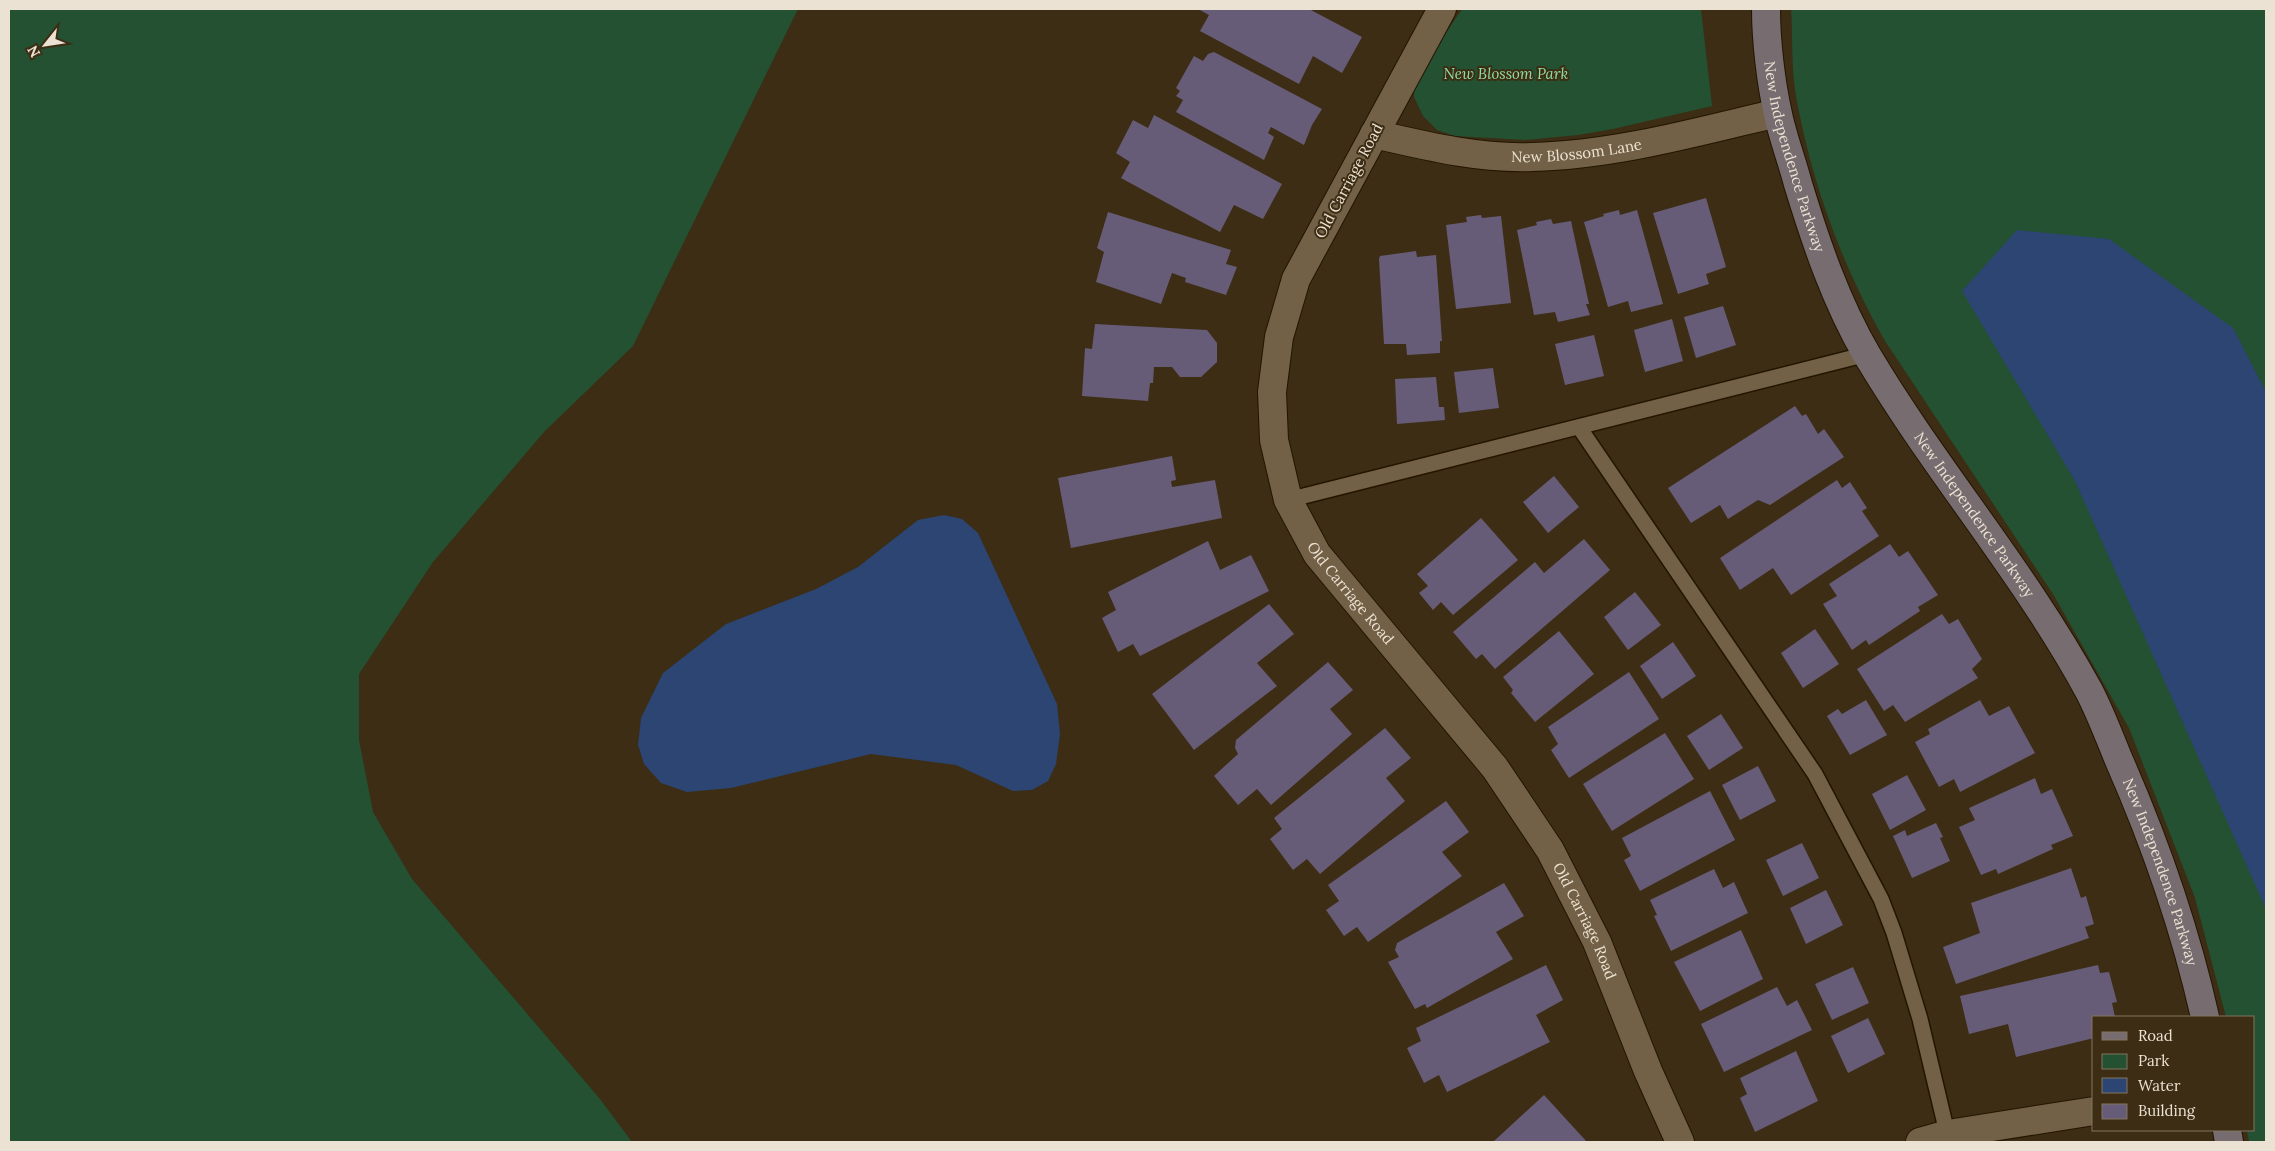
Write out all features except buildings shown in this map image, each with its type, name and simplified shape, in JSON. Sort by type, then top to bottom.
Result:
[{"type":"street","name":"Old Carriage Road","points":[[1442,9],[1296,279],[1279,337],[1272,392],[1274,440],[1288,500],[1317,554],[1495,768],[1550,850],[1597,942],[1648,1071],[1680,1142]]},
{"type":"street","name":"New Independence Parkway","points":[[1766,9],[1766,28],[1777,113],[1807,212],[1833,285],[1867,354],[1952,483],[2029,591],[2090,693],[2129,783],[2170,888],[2205,1016]]},
{"type":"street","name":"New Blossom Lane","points":[[1374,134],[1474,154],[1530,158],[1598,153],[1777,113]]},
{"type":"street","points":[[1920,1142],[2092,1112]]},
{"type":"lane","points":[[1288,500],[1867,354]]},
{"type":"lane","points":[[1579,427],[1814,774],[1881,899],[1894,933],[1920,1019],[1949,1138]]},
{"type":"green space","points":[[9,9],[798,9],[633,346],[544,432],[433,562],[359,674],[359,740],[373,812],[412,879],[600,1099],[632,1142],[9,1142]]},
{"type":"green space","name":"New Blossom Park","points":[[1462,9],[1701,9],[1712,106],[1613,129],[1578,135],[1525,140],[1455,136],[1437,130],[1423,116],[1414,97],[1414,81]]},
{"type":"green space","points":[[1791,9],[2266,9],[2266,1142],[2249,1142],[2247,1131],[2255,1131],[2255,1016],[2226,1016],[2195,898],[2129,728],[2053,594],[1885,341],[1869,312],[1842,253],[1819,191],[1802,128],[1793,75]]},
{"type":"water","points":[[2017,230],[2109,239],[2233,328],[2266,392],[2266,909],[2075,481],[1962,291]]},
{"type":"water","points":[[944,515],[962,519],[978,533],[1057,704],[1060,734],[1056,764],[1048,781],[1032,790],[1013,791],[956,765],[871,754],[731,788],[687,792],[661,783],[644,764],[638,745],[641,718],[663,673],[726,624],[816,589],[858,567],[918,520]]}]
